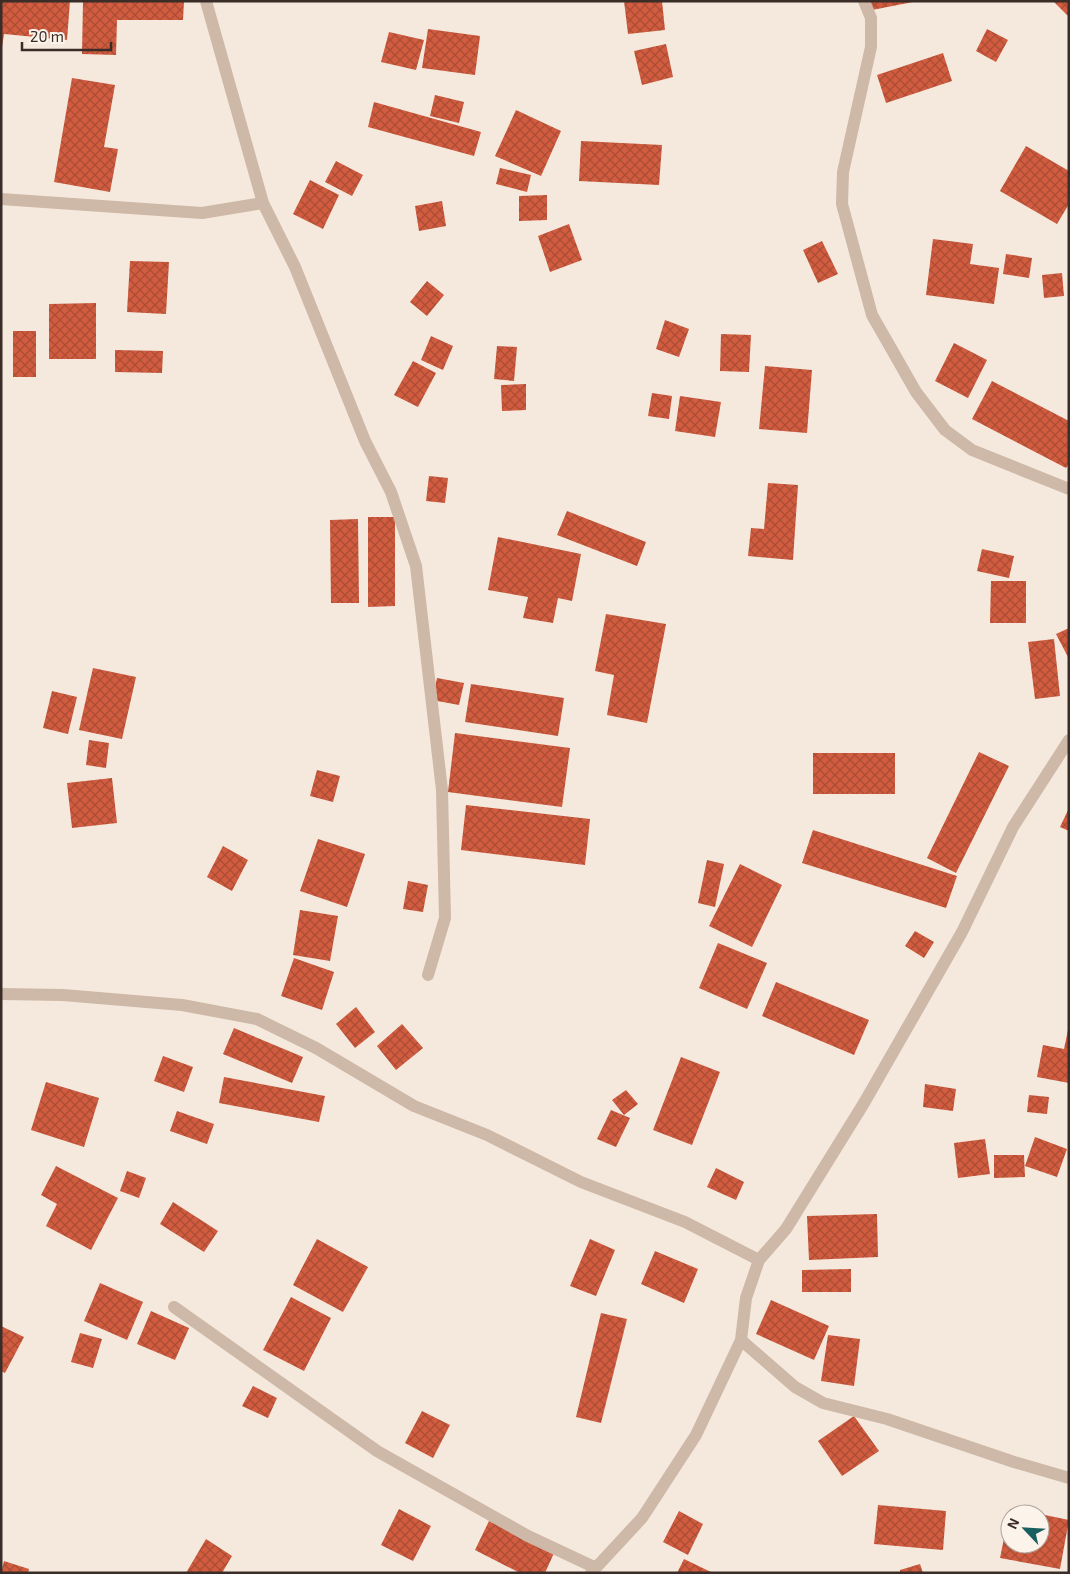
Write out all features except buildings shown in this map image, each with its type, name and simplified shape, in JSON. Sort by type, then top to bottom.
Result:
[{"type":"street","points":[[206,1],[263,202],[295,267],[365,441],[391,492],[416,566],[442,809],[445,918],[428,975]]},
{"type":"street","points":[[864,1],[871,18],[871,48],[843,172],[842,204],[872,315],[916,392],[946,430],[972,450],[1069,489]]},
{"type":"street","points":[[1,199],[202,213],[263,202]]},
{"type":"street","points":[[174,1307],[377,1451],[592,1570],[642,1518],[696,1435],[741,1340],[746,1298],[759,1260],[786,1229],[864,1103],[962,932],[1013,827],[1069,740]]},
{"type":"street","points":[[1,994],[62,995],[182,1005],[258,1019],[316,1048],[414,1106],[486,1135],[581,1182],[684,1222],[759,1260]]},
{"type":"street","points":[[741,1340],[795,1387],[823,1403],[888,1419],[1014,1462],[1069,1478]]}]
